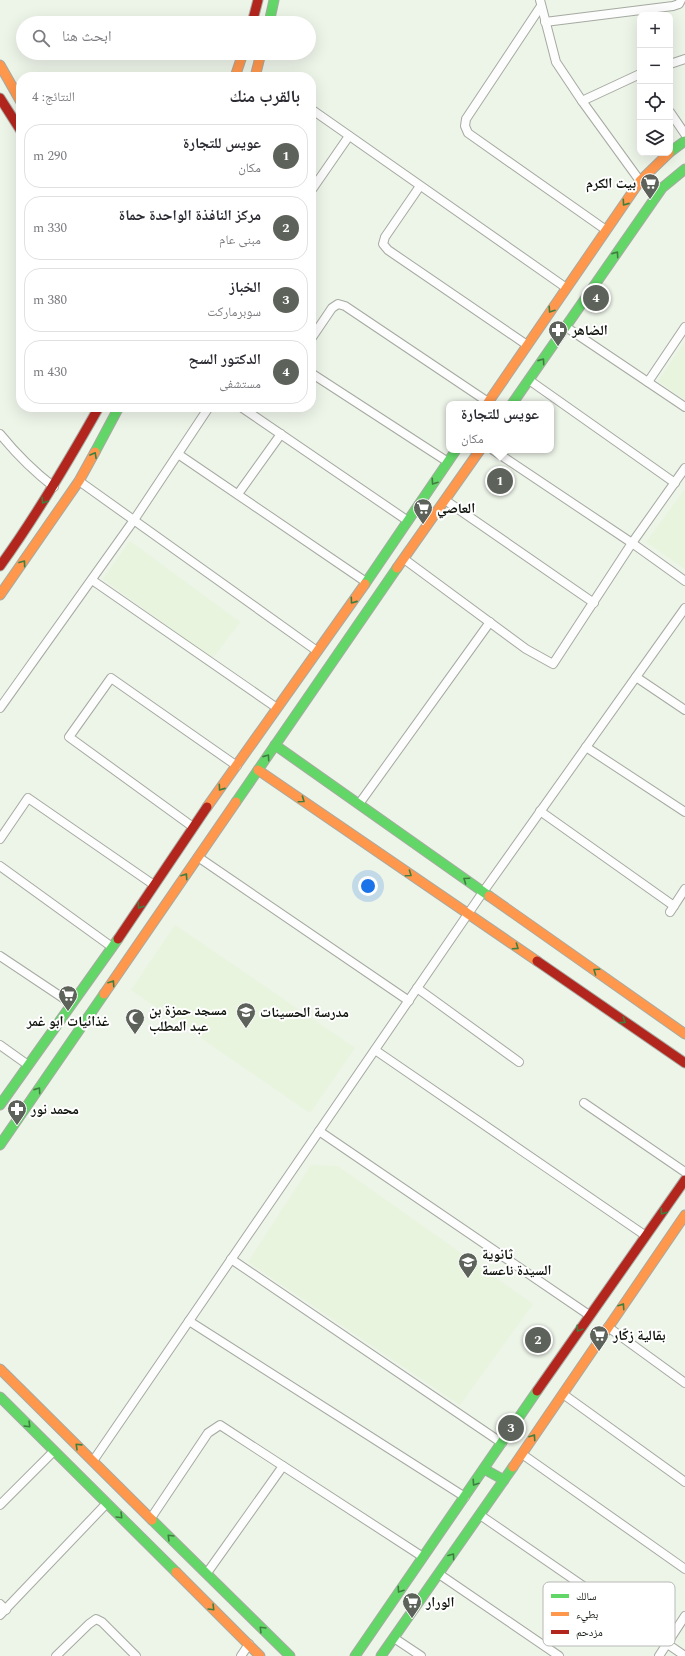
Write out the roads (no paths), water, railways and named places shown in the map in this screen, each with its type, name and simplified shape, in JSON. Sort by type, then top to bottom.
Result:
[{"type":"main road","points":[[254,16],[258,0]]},
{"type":"main road","points":[[271,16],[274,0]]},
{"type":"main road","points":[[237,72],[241,60]]},
{"type":"main road","points":[[256,72],[259,60]]},
{"type":"main road","points":[[0,65],[16,93]]},
{"type":"main road","points":[[0,98],[16,123]]},
{"type":"main road","points":[[673,150],[685,141]]},
{"type":"main road","points":[[489,401],[640,181],[666,156]]},
{"type":"main road","points":[[514,401],[662,188],[685,169]]},
{"type":"main road","points":[[0,566],[25,532],[54,487],[96,412]]},
{"type":"main road","points":[[0,595],[79,481],[116,412]]},
{"type":"main road","points":[[0,1105],[112,947],[193,827],[366,582],[454,453]]},
{"type":"main road","points":[[0,1145],[478,453]]},
{"type":"main road","points":[[275,745],[685,1034]]},
{"type":"main road","points":[[258,770],[685,1063]]},
{"type":"main road","points":[[355,1656],[589,1315],[685,1180]]},
{"type":"main road","points":[[381,1656],[480,1515],[685,1215]]},
{"type":"main road","points":[[0,1369],[290,1656]]},
{"type":"main road","points":[[0,1397],[260,1656]]},
{"type":"main road","points":[[484,1469],[504,1480]]},
{"type":"street","points":[[545,22],[673,6],[679,4],[681,0]]},
{"type":"street","points":[[540,3],[556,62],[582,101],[640,181]]},
{"type":"street","points":[[540,3],[466,119],[465,126],[468,133],[606,230]]},
{"type":"street","points":[[673,63],[685,59]]},
{"type":"street","points":[[582,101],[637,75]]},
{"type":"street","points":[[316,113],[566,287]]},
{"type":"street","points":[[673,116],[685,134]]},
{"type":"street","points":[[316,184],[349,136]]},
{"type":"street","points":[[420,186],[385,237],[383,244],[388,250],[527,344]]},
{"type":"street","points":[[316,332],[332,308],[338,304],[345,306],[485,401]]},
{"type":"street","points":[[566,327],[685,407]]},
{"type":"street","points":[[648,382],[685,327]]},
{"type":"street","points":[[316,376],[448,462]]},
{"type":"street","points":[[529,380],[675,482]]},
{"type":"street","points":[[0,708],[134,520],[206,412]]},
{"type":"street","points":[[248,412],[408,521]]},
{"type":"street","points":[[0,434],[34,472],[54,487]]},
{"type":"street","points":[[238,494],[281,434]]},
{"type":"street","points":[[497,453],[685,580]]},
{"type":"street","points":[[178,454],[366,582]]},
{"type":"street","points":[[404,559],[526,649],[553,664],[632,543],[685,468]]},
{"type":"street","points":[[79,481],[317,651]]},
{"type":"street","points":[[445,500],[594,603]]},
{"type":"street","points":[[92,580],[277,708]]},
{"type":"street","points":[[93,1461],[483,892],[685,610]]},
{"type":"street","points":[[359,804],[490,622]]},
{"type":"street","points":[[636,677],[685,710]]},
{"type":"street","points":[[193,827],[69,737],[111,678],[237,766]]},
{"type":"street","points":[[586,747],[685,812]]},
{"type":"street","points":[[0,839],[28,798],[154,885]]},
{"type":"street","points":[[540,811],[672,909],[685,889]]},
{"type":"street","points":[[198,857],[409,1001]]},
{"type":"street","points":[[0,866],[112,947]]},
{"type":"street","points":[[0,956],[72,1004]]},
{"type":"street","points":[[417,988],[519,1062]]},
{"type":"street","points":[[0,1046],[28,1065]]},
{"type":"street","points":[[375,1050],[646,1236]]},
{"type":"street","points":[[584,1103],[685,1172]]},
{"type":"street","points":[[319,1131],[589,1315]]},
{"type":"street","points":[[231,1259],[502,1443]]},
{"type":"street","points":[[189,1321],[465,1497]]},
{"type":"street","points":[[608,1327],[685,1383]]},
{"type":"street","points":[[563,1394],[685,1482]]},
{"type":"street","points":[[151,1518],[208,1433],[220,1425],[423,1557]]},
{"type":"street","points":[[0,1505],[54,1451]]},
{"type":"street","points":[[522,1454],[685,1569]]},
{"type":"street","points":[[207,1573],[283,1466]]},
{"type":"street","points":[[2,1610],[107,1503]]},
{"type":"street","points":[[480,1515],[577,1582]]},
{"type":"street","points":[[439,1574],[543,1645]]},
{"type":"street","points":[[675,1632],[685,1616]]},
{"type":"street","points":[[56,1656],[96,1619],[102,1622],[136,1656]]},
{"type":"street","points":[[394,1638],[421,1656]]},
{"type":"street","points":[[241,1656],[249,1644]]},
{"type":"street","points":[[544,1646],[559,1656]]},
{"type":"street","points":[[659,1656],[666,1646]]},
{"type":"street","points":[[670,1646],[685,1656]]},
{"type":"place","name":"بيت الكرم","points":[[650,200]]},
{"type":"place","name":"الدكتور السح","points":[[596,298]]},
{"type":"place","name":"الضاهر","points":[[558,347]]},
{"type":"place","name":"عويس للتجارة","points":[[500,481]]},
{"type":"place","name":"العاصي","points":[[423,525]]},
{"type":"place","name":"غذائيات ابو غمر","points":[[68,1012]]},
{"type":"place","name":"مدرسة الحسينات","points":[[246,1029]]},
{"type":"place","name":"مسجد حمزة بن عبد المطلب","points":[[135,1035]]},
{"type":"place","name":"محمد نور","points":[[17,1126]]},
{"type":"place","name":"ثانوية السيدة ناعسة","points":[[468,1279]]},
{"type":"place","name":"مركز النافذة الواحدة حماة","points":[[538,1340]]},
{"type":"place","name":"بقالية زكّار","points":[[599,1352]]},
{"type":"place","name":"الخباز","points":[[511,1428]]},
{"type":"place","name":"الورار","points":[[412,1619]]}]
